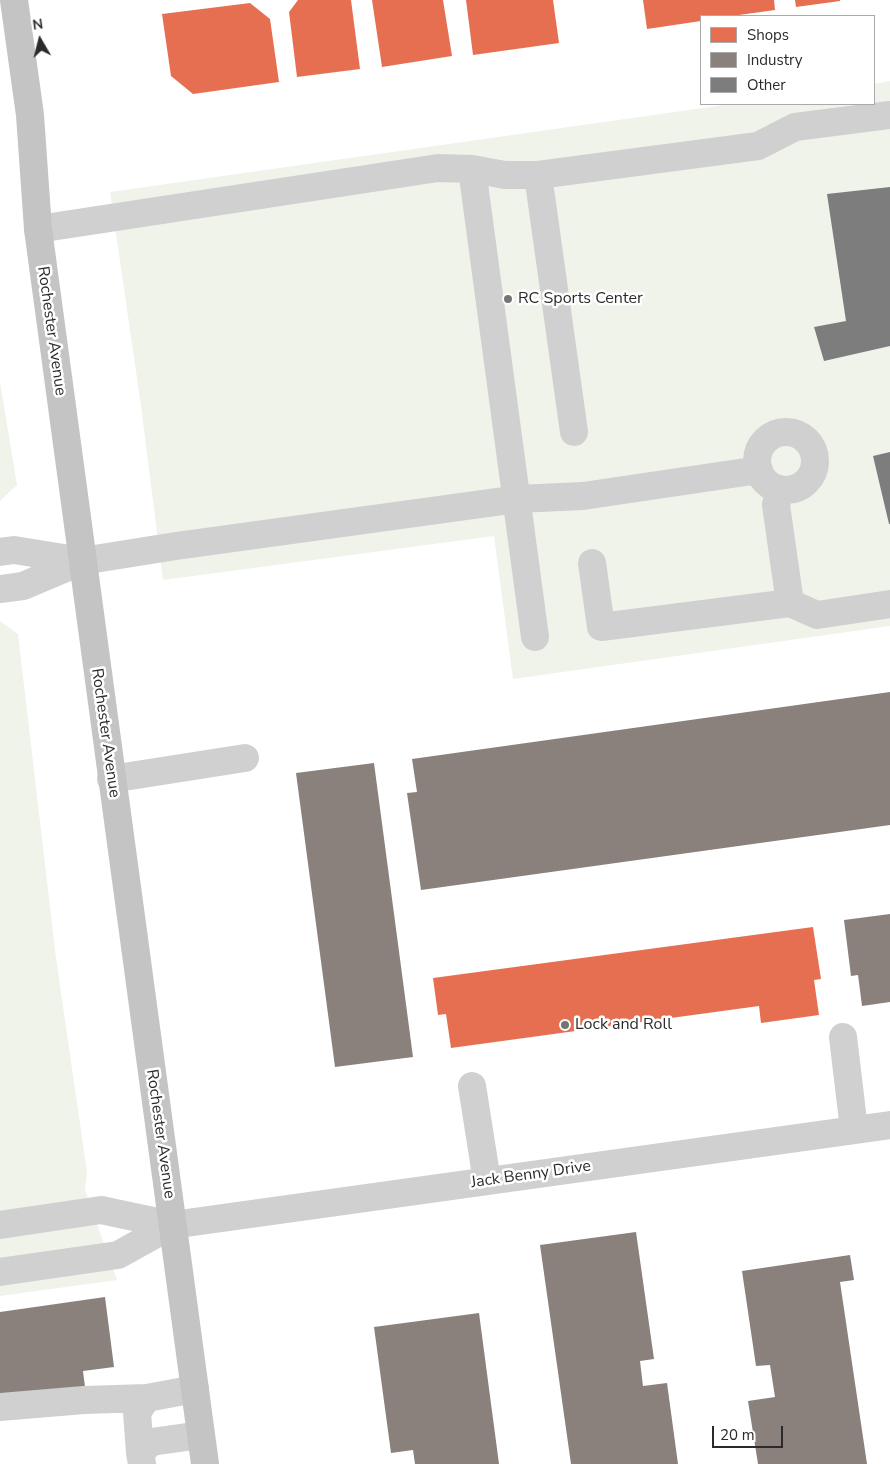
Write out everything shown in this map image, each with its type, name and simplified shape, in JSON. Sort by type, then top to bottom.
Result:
[{"type":"main road","name":"Rochester Avenue","points":[[14,0],[30,115],[38,229],[111,780],[206,1464]]},
{"type":"street","points":[[38,229],[438,168],[472,169],[505,175],[538,175],[758,146],[795,127],[890,115]]},
{"type":"street","points":[[472,169],[536,637]]},
{"type":"street","points":[[538,175],[574,432]]},
{"type":"street","points":[[780,424],[804,437],[810,444],[816,461],[814,470],[803,485],[794,489],[780,489],[766,482],[758,470],[758,455],[762,445],[780,424]]},
{"type":"street","points":[[0,589],[22,586],[82,561],[518,499],[583,496],[758,470]]},
{"type":"street","points":[[780,489],[776,505],[790,603]]},
{"type":"street","points":[[0,552],[14,550],[82,561]]},
{"type":"street","points":[[592,563],[601,627],[790,603],[817,615],[890,604]]},
{"type":"street","points":[[111,780],[245,758]]},
{"type":"street","points":[[843,1038],[854,1130]]},
{"type":"street","points":[[472,1086],[487,1181]]},
{"type":"street","name":"Jack Benny Drive","points":[[0,1225],[101,1210],[172,1225],[890,1124]]},
{"type":"street","name":"Jack Benny Drive","points":[[0,1272],[118,1254],[172,1225]]},
{"type":"street","points":[[0,1407],[84,1400],[147,1398],[195,1389]]},
{"type":"street","points":[[141,1458],[136,1412],[147,1398]]},
{"type":"street","points":[[141,1458],[151,1442],[201,1435]]},
{"type":"shaded area","name":"RC Sports Center","points":[[890,81],[890,626],[513,679],[494,536],[163,580],[141,406],[110,192],[724,105],[875,105],[875,84]]},
{"type":"shaded area","points":[[0,382],[17,485],[0,501]]},
{"type":"shaded area","points":[[0,621],[18,634],[56,958],[87,1172],[85,1190],[117,1280],[0,1296]]},
{"type":"building: Shops","points":[[298,0],[351,0],[360,69],[297,77],[289,12]]},
{"type":"building: Shops","points":[[372,0],[443,0],[452,56],[382,67]]},
{"type":"building: Shops","points":[[466,0],[553,0],[559,43],[473,55]]},
{"type":"building: Shops","points":[[643,0],[774,0],[775,10],[739,15],[700,15],[700,21],[647,29]]},
{"type":"building: Shops","points":[[795,0],[840,0],[840,1],[796,7]]},
{"type":"building: Shops","points":[[250,3],[270,19],[279,82],[193,94],[171,76],[162,14]]},
{"type":"building: Shops","points":[[813,927],[821,979],[814,980],[819,1015],[761,1023],[759,1006],[451,1048],[446,1014],[438,1015],[433,978]]},
{"type":"building: Industry","points":[[890,692],[890,825],[421,890],[407,793],[417,792],[412,759]]},
{"type":"building: Industry","points":[[374,763],[413,1057],[335,1067],[296,773]]},
{"type":"building: Industry","points":[[890,914],[890,1002],[862,1006],[858,975],[851,976],[844,920]]},
{"type":"building: Industry","points":[[636,1232],[654,1359],[640,1361],[643,1386],[667,1383],[678,1464],[571,1464],[540,1245]]},
{"type":"building: Industry","points":[[850,1255],[854,1280],[840,1282],[867,1464],[758,1464],[748,1401],[775,1397],[770,1365],[756,1366],[742,1271]]},
{"type":"building: Industry","points":[[105,1297],[114,1367],[83,1371],[85,1387],[0,1399],[0,1312]]},
{"type":"building: Industry","points":[[479,1313],[499,1464],[415,1464],[413,1450],[391,1453],[374,1327]]},
{"type":"building: Other","points":[[890,187],[890,346],[824,361],[814,327],[846,321],[827,194]]},
{"type":"building: Other","points":[[890,452],[890,524],[889,524],[873,456]]},
{"type":"place","name":"RC Sports Center","points":[[508,299]]},
{"type":"place","name":"Lock and Roll","points":[[565,1025]]}]
